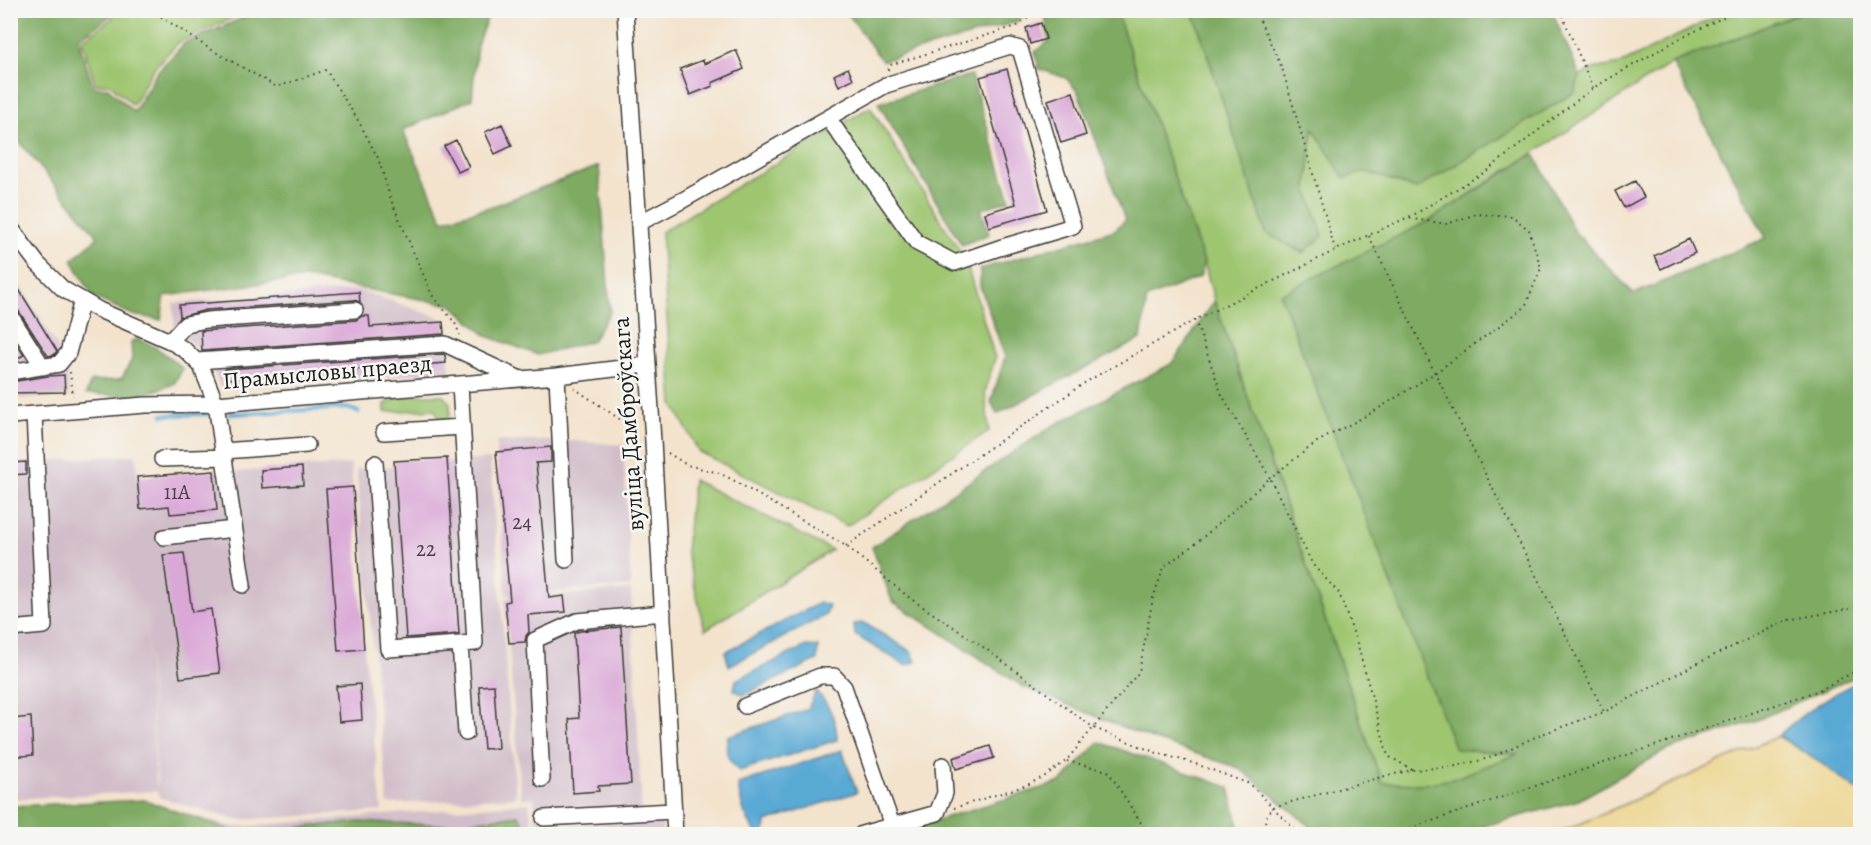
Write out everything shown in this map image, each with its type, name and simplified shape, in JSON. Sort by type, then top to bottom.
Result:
[{"type":"street","name":"вуліца Дамброўскага","points":[[625,10],[646,365],[653,441],[675,834]]},
{"type":"street","points":[[639,222],[683,200],[886,85],[1010,46],[1020,49],[1073,226],[955,263],[917,243],[828,118]]},
{"type":"street","points":[[10,227],[17,250],[63,289],[121,321],[170,341],[186,350],[197,361],[207,377],[216,404],[243,585]]},
{"type":"street","points":[[10,372],[59,364],[68,352],[81,300]]},
{"type":"street","points":[[170,341],[186,324],[207,320],[355,310]]},
{"type":"street","points":[[10,315],[43,367]]},
{"type":"street","points":[[197,361],[445,344],[521,380]]},
{"type":"street","name":"Прамысловы праезд","points":[[10,416],[145,405],[216,404],[521,380],[646,365]]},
{"type":"street","points":[[556,376],[566,560]]},
{"type":"street","points":[[375,463],[388,649],[475,644],[460,384]]},
{"type":"street","points":[[10,629],[44,626],[34,414]]},
{"type":"street","points":[[384,432],[462,427]]},
{"type":"street","points":[[162,459],[307,445]]},
{"type":"street","points":[[164,537],[234,529]]},
{"type":"street","points":[[542,779],[535,640],[577,621],[663,614]]},
{"type":"street","points":[[460,644],[466,733]]},
{"type":"street","points":[[745,706],[820,676],[834,676],[844,687],[892,825]]},
{"type":"street","points":[[862,834],[937,813],[945,793],[943,765]]},
{"type":"street","points":[[544,818],[673,811]]},
{"type":"path","points":[[151,10],[210,49],[277,87],[326,70],[359,122],[378,158],[391,200],[432,295],[455,323],[467,354]]},
{"type":"path","points":[[886,85],[890,65],[1017,26],[1040,10]]},
{"type":"path","points":[[1255,10],[1282,68],[1336,250]]},
{"type":"path","points":[[1560,10],[1593,88]]},
{"type":"path","points":[[846,546],[1086,382],[1195,320],[1405,218],[1485,172],[1593,88],[1677,39],[1738,10]]},
{"type":"path","points":[[937,813],[1027,785],[1066,761],[1139,672],[1154,598],[1164,567],[1200,540],[1270,478],[1317,442],[1374,412],[1435,373],[1524,307],[1541,268],[1529,230],[1512,216],[1476,213],[1446,224],[1405,218]]},
{"type":"path","points":[[1369,236],[1604,712]]},
{"type":"path","points":[[1195,320],[1222,395],[1270,478],[1313,565],[1339,593],[1358,646],[1388,756],[1413,770]]},
{"type":"path","points":[[70,372],[75,411]]},
{"type":"path","points":[[556,376],[653,441]]},
{"type":"path","points":[[687,465],[719,473],[733,480],[846,546],[911,599],[979,644],[1094,728],[1157,753],[1193,762],[1250,784],[1297,832],[1304,834]]},
{"type":"path","points":[[1263,834],[1266,817],[1273,807],[1413,770],[1457,766],[1489,758],[1542,734],[1604,712],[1788,620],[1860,608]]},
{"type":"path","points":[[1393,834],[1817,691],[1860,669]]},
{"type":"path","points":[[1066,761],[1108,771],[1148,834]]},
{"type":"shaded area","points":[[10,270],[61,352],[67,369],[69,397],[11,399]]},
{"type":"shaded area","points":[[359,290],[446,320],[450,372],[221,388],[210,364],[199,350],[175,333],[173,303]]},
{"type":"shaded area","points":[[496,441],[573,441],[623,445],[631,586],[506,595]]},
{"type":"shaded area","points":[[136,455],[138,477],[351,464],[364,649],[382,811],[237,820],[161,798],[156,791],[11,799],[11,463]],"holes":[[[144,594],[157,785],[156,785]]]},
{"type":"shaded area","points":[[490,459],[516,797],[388,804],[356,469]]},
{"type":"shaded area","points":[[631,590],[642,817],[535,822],[534,797],[521,799],[505,598]]},
{"type":"shaded area","points":[[529,803],[532,827],[662,821],[663,834],[11,834],[153,806],[235,827]]},
{"type":"green space","points":[[11,10],[106,11],[109,17],[78,39],[93,87],[108,88],[134,112],[157,72],[185,43],[259,11],[490,11],[477,45],[472,99],[403,130],[443,220],[493,206],[599,166],[610,312],[592,341],[538,355],[487,336],[452,305],[305,278],[165,296],[161,320],[133,315],[93,297],[72,260],[98,237],[16,138],[11,127]]},
{"type":"green space","points":[[108,11],[248,11],[179,42],[153,69],[133,105],[110,84],[95,84],[82,40],[113,18]]},
{"type":"green space","points":[[846,11],[1030,11],[1016,22],[882,61]]},
{"type":"green space","points":[[1065,11],[1116,11],[1204,262],[1200,277],[1147,298],[1141,339],[997,414],[991,402],[1005,357],[980,286],[980,269],[1115,230],[1125,220],[1078,92],[1066,78],[1039,69],[1035,52],[1049,41],[1045,16]]},
{"type":"green space","points":[[1116,11],[1193,11],[1266,232],[1283,241],[1323,236],[1307,188],[1313,127],[1367,171],[1416,189],[1575,92],[1580,76],[1593,69],[1620,64],[1727,11],[1805,11],[1672,63],[1427,222],[1280,295],[1520,753],[1453,779],[1424,784],[1382,783]]},
{"type":"green space","points":[[1193,11],[1552,11],[1580,76],[1575,92],[1416,189],[1367,172],[1344,178],[1313,128],[1307,188],[1323,236],[1303,253],[1266,233]]},
{"type":"green space","points":[[1805,11],[1860,11],[1860,676],[1757,720],[1665,751],[1579,800],[1455,834],[1328,834],[1315,830],[1239,768],[1152,739],[1024,687],[892,601],[872,547],[1051,427],[1171,364],[1214,300],[1382,783],[1424,784],[1453,779],[1518,754],[1455,749],[1280,294],[1427,222],[1534,154],[1574,231],[1634,294],[1766,238],[1672,63]]},
{"type":"green space","points":[[971,75],[1010,200],[981,209],[989,234],[962,245],[878,103]]},
{"type":"green space","points":[[870,107],[965,259],[995,358],[985,392],[989,431],[847,526],[699,452],[673,404],[661,232]]},
{"type":"green space","points":[[136,339],[155,347],[183,369],[174,384],[134,396],[86,394],[91,381],[122,378],[132,359],[131,342]]},
{"type":"green space","points":[[442,395],[450,403],[448,419],[440,420],[435,409],[385,412],[385,404],[403,397]]},
{"type":"green space","points":[[693,480],[832,550],[705,630],[686,551]]},
{"type":"green space","points":[[1099,742],[1229,787],[1241,834],[900,834],[904,830],[1061,782]]},
{"type":"green space","points":[[144,800],[239,833],[360,822],[447,825],[518,815],[532,834],[11,834],[11,806]]},
{"type":"sand","points":[[1778,736],[1813,757],[1860,792],[1860,834],[1547,834],[1571,828]]},
{"type":"water","points":[[819,603],[829,605],[826,615],[729,666],[725,652]]},
{"type":"water","points":[[864,623],[912,652],[916,662],[905,665],[855,635],[854,624]]},
{"type":"water","points":[[806,646],[818,647],[817,660],[744,695],[734,690],[736,680]]},
{"type":"water","points":[[1860,681],[1860,792],[1813,757],[1778,736],[1817,705]]},
{"type":"water","points":[[816,691],[832,713],[837,740],[739,771],[735,767],[729,759],[726,747],[728,736],[808,709]]},
{"type":"water","points":[[842,750],[857,792],[766,822],[765,832],[757,834],[744,810],[738,784]]},
{"type":"building","points":[[1041,23],[1046,39],[1030,44],[1026,28]]},
{"type":"building","points":[[736,50],[744,69],[712,83],[713,86],[690,95],[680,69],[703,60],[704,64]]},
{"type":"building","points":[[848,68],[853,79],[839,86],[834,75]]},
{"type":"building","points":[[1007,69],[1047,210],[989,227],[985,213],[1016,204],[980,77]]},
{"type":"building","points":[[1073,92],[1086,135],[1061,143],[1048,100]]},
{"type":"building","points":[[502,124],[512,146],[495,154],[485,132]]},
{"type":"building","points":[[456,140],[469,167],[458,172],[444,146]]},
{"type":"building","points":[[1635,181],[1644,197],[1624,208],[1615,191]]},
{"type":"building","points":[[1689,239],[1695,253],[1661,269],[1654,256]]},
{"type":"building","points":[[10,275],[57,351],[54,355],[48,356],[18,310],[10,305]]},
{"type":"building","points":[[359,292],[360,302],[354,300],[206,310],[180,317],[179,305]]},
{"type":"building","points":[[362,316],[369,316],[370,327],[443,322],[444,334],[202,351],[201,331],[356,320]]},
{"type":"building","points":[[10,334],[24,355],[10,362]]},
{"type":"building","points":[[443,354],[446,363],[226,379],[225,369]]},
{"type":"building","points":[[64,375],[65,392],[10,393],[10,382]]},
{"type":"building","points":[[551,447],[551,462],[536,463],[549,598],[564,596],[566,612],[528,615],[529,632],[525,642],[509,643],[505,602],[510,601],[496,452]]},
{"type":"building","points":[[447,458],[459,634],[406,638],[394,461]]},
{"type":"building","points":[[26,462],[26,474],[10,475],[10,463]]},
{"type":"building","points":[[302,467],[303,485],[262,488],[261,470]]},
{"type":"building","points":[[214,471],[217,510],[170,514],[169,506],[140,509],[137,477]]},
{"type":"building","points":[[353,487],[364,649],[338,651],[326,489]]},
{"type":"building","points":[[184,553],[192,612],[211,609],[220,673],[180,678],[163,555]]},
{"type":"building","points":[[621,627],[631,784],[598,786],[599,791],[573,793],[569,719],[579,718],[574,633]]},
{"type":"building","points":[[360,684],[362,720],[339,722],[336,686]]},
{"type":"building","points":[[494,685],[498,748],[484,749],[479,686]]},
{"type":"building","points":[[31,717],[33,755],[10,757],[10,719]]},
{"type":"building","points":[[990,746],[994,758],[956,769],[953,758]]},
{"type":"waterway","points":[[229,414],[347,408],[358,412]]},
{"type":"waterway","points":[[163,415],[207,414]]}]
